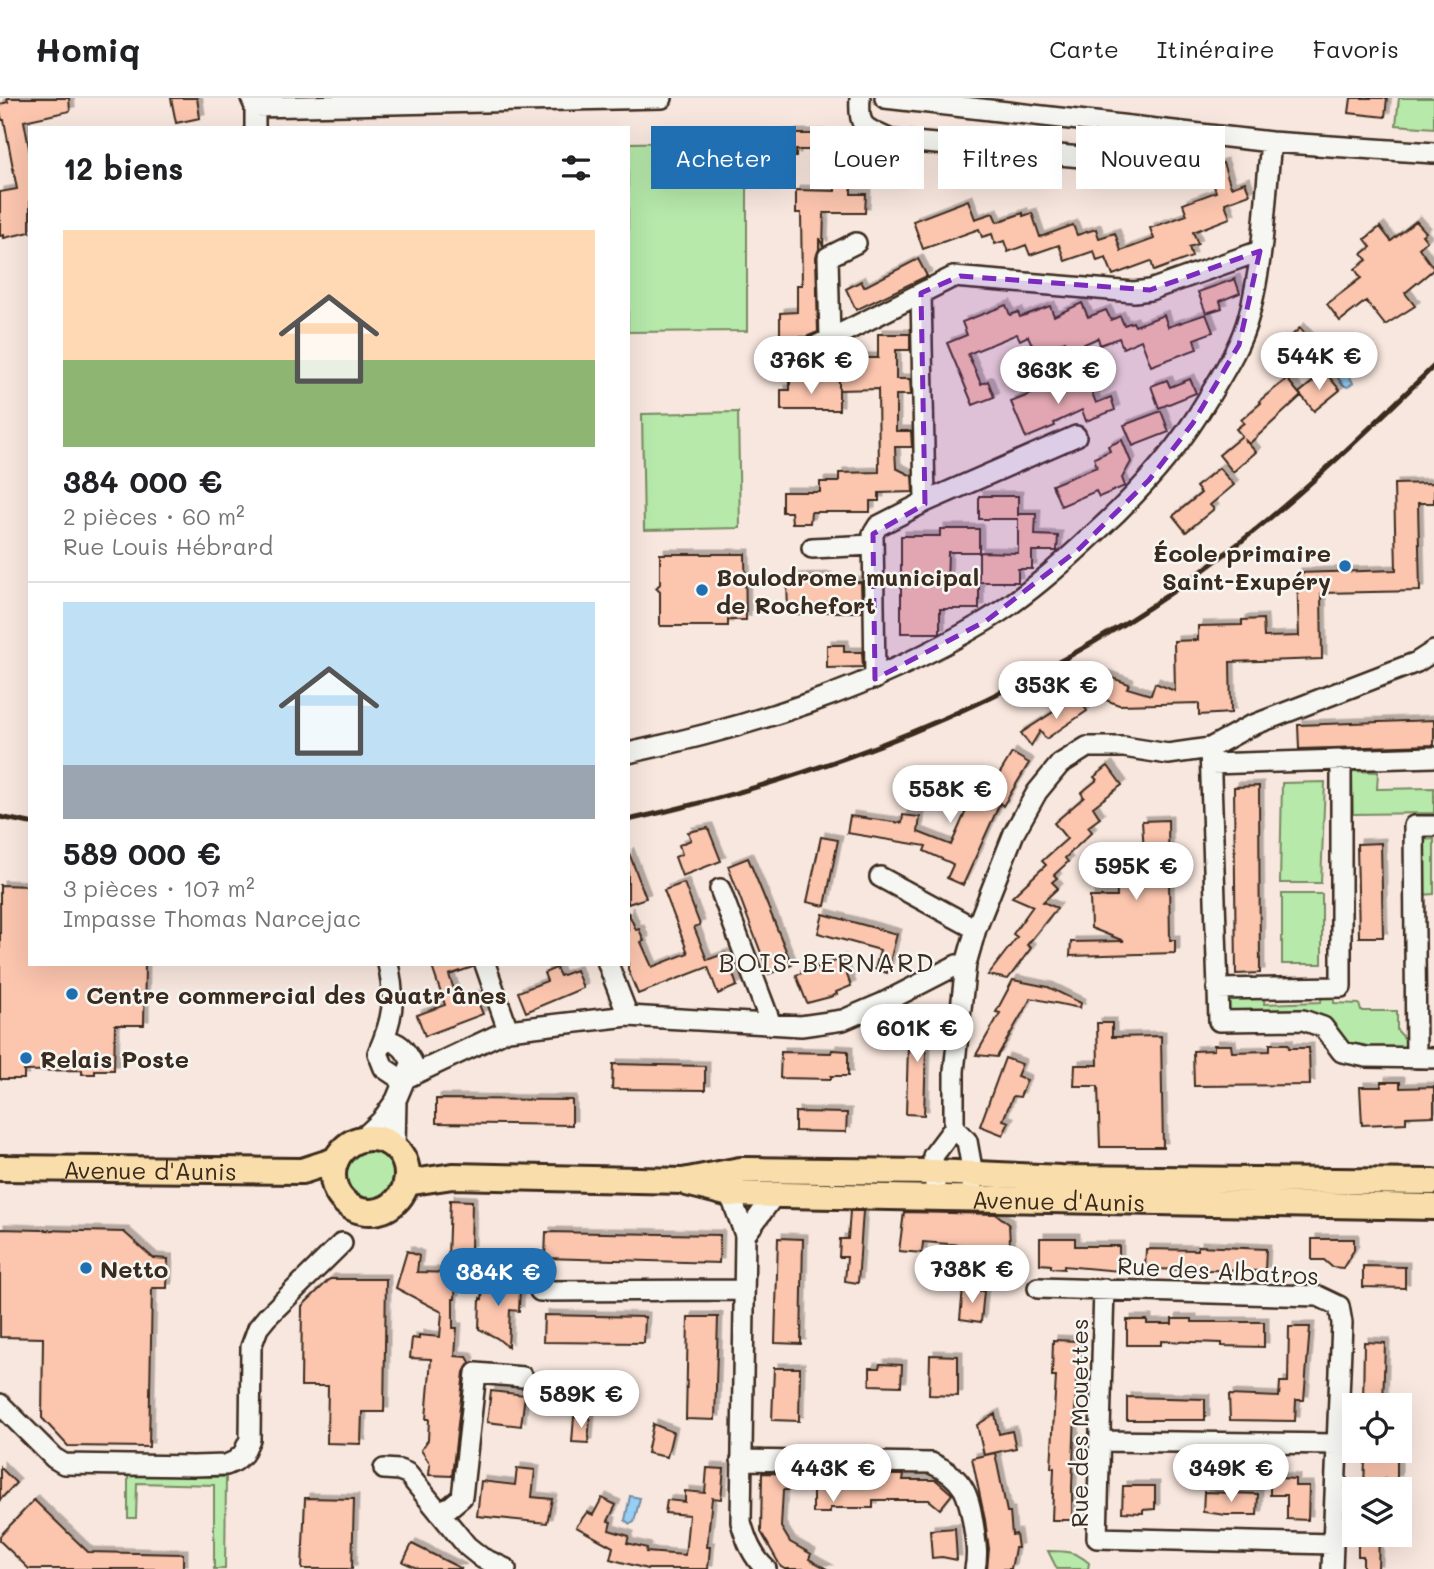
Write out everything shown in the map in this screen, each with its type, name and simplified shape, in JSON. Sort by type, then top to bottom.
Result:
[{"type":"main road","points":[[363,1138],[380,1139],[401,1163],[398,1199],[384,1209],[368,1212],[348,1205],[335,1187],[333,1168],[347,1146],[363,1138]]},
{"type":"main road","name":"Avenue d'Aunis","points":[[0,1168],[302,1171],[336,1160]]},
{"type":"main road","name":"Avenue d'Aunis","points":[[401,1163],[453,1176],[683,1181],[740,1170],[934,1172],[1061,1178],[1434,1182]]},
{"type":"main road","name":"Avenue d'Aunis","points":[[302,1171],[335,1187]]},
{"type":"main road","name":"Avenue d'Aunis","points":[[683,1181],[730,1194],[1434,1207]]},
{"type":"street","points":[[255,126],[253,103],[662,98]]},
{"type":"street","points":[[860,98],[859,119],[866,128],[891,140],[1076,157]]},
{"type":"street","points":[[885,98],[1124,126]]},
{"type":"street","points":[[1225,137],[1434,153]]},
{"type":"street","points":[[630,752],[774,716],[875,679],[933,651],[996,614],[1079,549],[1149,480],[1194,423],[1239,345],[1249,315],[1261,251],[1271,142]]},
{"type":"street","points":[[830,339],[828,257],[856,243]]},
{"type":"street","points":[[800,354],[948,279],[960,276],[1116,292],[1150,290],[1261,251]]},
{"type":"street","points":[[921,293],[925,502]]},
{"type":"street","points":[[875,679],[872,545],[873,534],[878,526],[925,502],[1076,436]]},
{"type":"street","points":[[812,548],[872,545]]},
{"type":"street","points":[[1434,651],[1417,662],[1222,739],[1211,756],[1219,1021],[1303,1020],[1323,1027],[1342,1052],[1366,1057],[1425,1058],[1414,826],[1434,826]]},
{"type":"street","points":[[935,1197],[933,1156],[954,1128],[954,1071],[966,964],[976,929],[1014,833],[1037,792],[1060,764],[1087,747],[1124,747],[1168,754],[1341,760],[1434,757]]},
{"type":"street","points":[[1217,989],[1341,987],[1341,760]]},
{"type":"street","points":[[880,877],[976,929]]},
{"type":"street","points":[[720,888],[771,1024]]},
{"type":"street","points":[[402,1080],[508,1030],[628,1016],[801,1026],[843,1020],[957,965],[966,964]]},
{"type":"street","points":[[363,1138],[381,1121],[396,1100],[402,1080],[412,1062],[404,1048],[396,1041],[384,1040],[391,1017],[394,991],[388,966]]},
{"type":"street","points":[[486,966],[508,1030]]},
{"type":"street","points":[[609,966],[628,1016]]},
{"type":"street","points":[[396,1100],[401,1163]]},
{"type":"street","points":[[954,1128],[967,1141],[973,1174],[972,1199]]},
{"type":"street","points":[[740,1170],[730,1194],[745,1235],[741,1522],[746,1541],[759,1567]]},
{"type":"street","points":[[745,1235],[776,1193]]},
{"type":"street","points":[[0,1404],[54,1458],[64,1464],[226,1465],[235,1461],[243,1454],[250,1440],[251,1346],[258,1328],[342,1242]]},
{"type":"street","name":"Rue des Albatros","points":[[1038,1288],[1318,1296],[1339,1306],[1342,1323],[1332,1569]]},
{"type":"street","name":"Rue des Mouettes","points":[[1104,1289],[1097,1538],[1332,1544]]},
{"type":"street","points":[[540,1291],[744,1290]]},
{"type":"street","points":[[439,1511],[450,1507],[462,1497],[476,1373],[523,1377]]},
{"type":"street","points":[[1100,1441],[1336,1444]]},
{"type":"street","points":[[741,1460],[931,1463],[943,1468],[956,1477],[970,1500],[977,1550],[975,1569]]},
{"type":"street","points":[[384,1469],[407,1473],[467,1546],[482,1558],[506,1569]]},
{"type":"highlighted area","points":[[1260,251],[1239,345],[1193,423],[1149,480],[1079,549],[986,621],[875,679],[873,534],[925,504],[921,293],[960,276],[1150,290]]},
{"type":"green space","points":[[1399,98],[1434,98],[1434,128],[1396,125]]},
{"type":"green space","points":[[630,143],[651,143],[651,189],[747,189],[747,331],[630,332]]},
{"type":"green space","points":[[738,412],[740,528],[644,530],[642,414]]},
{"type":"green space","points":[[1352,771],[1378,772],[1377,789],[1434,788],[1434,813],[1353,814]]},
{"type":"green space","points":[[1325,782],[1321,883],[1280,883],[1282,783]]},
{"type":"green space","points":[[1434,839],[1434,894],[1421,895],[1420,840]]},
{"type":"green space","points":[[1282,894],[1322,894],[1322,964],[1282,964]]},
{"type":"green space","points":[[1334,992],[1334,1003],[1359,1004],[1361,1011],[1397,1011],[1397,1030],[1408,1042],[1403,1050],[1354,1050],[1337,1035],[1226,1014],[1225,1000],[1231,994],[1265,993],[1264,1004],[1321,1002],[1322,993]]},
{"type":"green space","points":[[369,1151],[388,1159],[396,1178],[388,1197],[369,1205],[350,1197],[342,1178],[350,1159]]},
{"type":"green space","points":[[128,1476],[226,1477],[225,1569],[214,1569],[214,1485],[137,1483],[136,1518],[128,1518]]},
{"type":"green space","points":[[1048,1551],[1075,1554],[1089,1563],[1088,1569],[1057,1569]]},
{"type":"water","points":[[1340,366],[1353,383],[1347,387],[1341,383],[1334,371]]},
{"type":"water","points":[[927,1255],[941,1257],[938,1285],[925,1284]]},
{"type":"water","points":[[630,1496],[640,1498],[634,1522],[630,1524],[625,1520]]},
{"type":"building","points":[[7,98],[69,98],[70,111],[24,121],[28,142],[28,232],[4,238],[4,235],[0,236],[0,192],[17,189],[4,120],[0,112],[0,104],[8,102]]},
{"type":"building","points":[[171,98],[197,98],[200,118],[176,123]]},
{"type":"building","points":[[1351,98],[1387,98],[1385,117],[1349,113]]},
{"type":"building","points":[[796,134],[810,134],[810,150],[796,150]]},
{"type":"building","points":[[1225,169],[1231,187],[1245,182],[1250,194],[1225,203],[1230,218],[1193,232],[1198,244],[1189,247],[1192,257],[1154,271],[1151,261],[1113,275],[1106,258],[1097,261],[1094,251],[1065,261],[1059,245],[1030,255],[1026,245],[1008,252],[1004,241],[995,244],[992,234],[982,237],[979,229],[923,249],[913,221],[968,200],[975,219],[993,213],[997,222],[1023,213],[1023,216],[1032,213],[1040,237],[1073,225],[1077,235],[1096,229],[1099,238],[1115,233],[1121,251],[1154,239],[1150,228],[1187,215],[1183,204],[1216,192],[1215,189],[1225,189]]},
{"type":"building","points":[[851,189],[851,194],[866,194],[865,213],[824,213],[823,246],[819,238],[816,257],[818,332],[806,337],[780,337],[780,313],[797,312],[797,285],[802,285],[801,213],[796,213],[796,190]]},
{"type":"building","points":[[1416,221],[1426,232],[1422,235],[1427,241],[1419,248],[1434,269],[1405,293],[1415,306],[1385,325],[1366,301],[1340,321],[1327,304],[1361,278],[1355,269],[1367,260],[1362,254],[1371,247],[1365,239],[1380,227],[1391,241]]},
{"type":"building","points":[[918,259],[927,276],[856,310],[846,289],[861,281],[864,287]]},
{"type":"building","points":[[1235,279],[1240,293],[1220,301],[1222,308],[1206,313],[1198,292]]},
{"type":"building","points":[[1082,303],[1088,317],[1106,310],[1111,320],[1120,316],[1124,325],[1133,322],[1135,326],[1164,315],[1168,327],[1206,314],[1213,332],[1194,339],[1197,349],[1151,366],[1141,340],[1123,348],[1119,338],[1100,345],[1098,338],[1069,351],[1065,341],[1036,353],[1028,336],[1020,340],[1017,334],[968,354],[981,384],[988,381],[994,397],[973,405],[947,343],[967,335],[962,322],[1006,305],[1010,315],[1018,312],[1020,317],[1050,306],[1054,316]]},
{"type":"building","points":[[1300,328],[1320,351],[1327,345],[1336,355],[1315,374],[1285,342]]},
{"type":"building","points":[[878,334],[910,334],[910,350],[896,350],[896,379],[910,379],[911,395],[896,395],[896,431],[911,431],[912,447],[895,447],[896,468],[912,476],[913,492],[879,493],[879,501],[870,501],[870,512],[811,512],[810,523],[792,523],[791,512],[782,512],[782,492],[820,492],[820,482],[839,482],[839,473],[879,472],[878,389],[839,390],[839,369],[849,369],[849,358],[878,358]]},
{"type":"building","points":[[1325,372],[1340,390],[1314,411],[1299,393]]},
{"type":"building","points":[[1054,379],[1058,390],[1087,380],[1096,403],[1111,397],[1115,410],[1086,421],[1082,410],[1054,423],[1055,426],[1026,438],[1011,402],[1041,390],[1039,386]]},
{"type":"building","points":[[1190,379],[1196,393],[1159,408],[1151,386],[1167,380],[1170,387]]},
{"type":"building","points":[[1287,379],[1301,396],[1249,444],[1244,439],[1256,452],[1233,472],[1219,455],[1242,436],[1236,429],[1244,423],[1241,420],[1261,403],[1259,401]]},
{"type":"building","points":[[790,380],[839,380],[839,410],[781,410],[781,390],[790,390]]},
{"type":"building","points":[[1161,411],[1169,432],[1133,446],[1124,425]]},
{"type":"building","points":[[1122,440],[1131,462],[1122,478],[1125,486],[1099,497],[1096,491],[1061,506],[1052,485],[1097,467],[1094,458],[1110,451],[1108,446]]},
{"type":"building","points":[[1219,468],[1234,485],[1210,505],[1214,509],[1186,532],[1173,516],[1201,493],[1196,487]]},
{"type":"building","points":[[1434,483],[1434,503],[1418,503],[1420,591],[1321,593],[1322,659],[1230,662],[1231,713],[1199,715],[1199,703],[1119,705],[1085,692],[1099,682],[1098,673],[1129,684],[1127,688],[1151,695],[1155,683],[1175,691],[1174,641],[1198,640],[1198,626],[1242,625],[1242,620],[1263,619],[1264,637],[1299,636],[1297,573],[1396,570],[1394,484]]},
{"type":"building","points":[[979,496],[1018,496],[1018,514],[1036,514],[1035,535],[1058,536],[1057,551],[1032,551],[1032,569],[1018,569],[1018,582],[979,582],[979,552],[1018,553],[1018,519],[979,519]]},
{"type":"building","points":[[940,529],[979,529],[979,552],[948,552],[947,586],[979,586],[979,609],[940,609],[940,633],[901,633],[901,536],[940,536]]},
{"type":"building","name":"Boulodrome municipal de Rochefort","points":[[660,554],[745,554],[746,620],[728,620],[728,626],[660,626],[660,592],[656,588],[660,584]]},
{"type":"building","points":[[827,577],[827,583],[861,582],[862,612],[788,614],[787,578]]},
{"type":"building","points":[[827,645],[844,645],[844,652],[862,652],[863,667],[827,668]]},
{"type":"building","points":[[1078,696],[1087,711],[1046,739],[1040,731],[1031,746],[1021,733]]},
{"type":"building","points":[[1434,720],[1434,745],[1299,749],[1298,725]]},
{"type":"building","points":[[1012,753],[1029,763],[1003,806],[1000,803],[963,885],[947,878],[953,865],[924,851],[926,846],[847,833],[850,816],[902,823],[903,815],[920,817],[918,832],[951,845],[969,804],[978,809]]},
{"type":"building","points":[[1108,766],[1122,785],[1093,807],[1100,818],[1088,827],[1092,832],[1065,858],[1068,862],[1054,875],[1057,878],[1052,882],[1058,888],[1043,902],[1057,908],[1027,945],[1031,948],[1008,979],[988,975],[1017,937],[1013,934],[1033,906],[1012,897],[1046,865],[1042,861],[1067,839],[1054,823],[1084,797],[1081,793],[1097,780],[1094,777]]},
{"type":"building","points":[[1259,786],[1260,973],[1236,974],[1234,787]]},
{"type":"building","points":[[1168,820],[1170,940],[1175,940],[1175,953],[1070,956],[1071,942],[1124,941],[1091,928],[1090,897],[1117,897],[1116,852],[1144,852],[1142,821]]},
{"type":"building","points":[[708,828],[721,861],[682,876],[675,857],[682,854],[679,845],[691,840],[688,832]]},
{"type":"building","points":[[821,837],[838,840],[825,906],[807,902]]},
{"type":"building","points":[[1381,843],[1383,937],[1359,937],[1357,844]]},
{"type":"building","points":[[630,856],[646,898],[630,903]]},
{"type":"building","points":[[748,858],[792,965],[769,974],[728,866]]},
{"type":"building","points":[[684,883],[700,925],[694,927],[707,960],[726,953],[737,986],[718,994],[708,967],[638,994],[628,970],[630,916],[636,930],[639,929],[644,941],[641,942],[652,967],[688,953],[664,890]]},
{"type":"building","name":"Centre commercial des Quatr'ânes","points":[[0,885],[28,886],[28,966],[145,966],[144,1025],[115,1025],[114,1070],[95,1070],[95,1074],[82,1074],[82,1070],[24,1071],[24,1079],[0,1079]]},
{"type":"building","points":[[823,914],[897,934],[887,973],[875,969],[880,950],[818,933]]},
{"type":"building","points":[[841,959],[851,986],[830,997],[807,1003],[796,975]]},
{"type":"building","points":[[432,966],[473,966],[449,975],[458,1001],[475,995],[483,1014],[425,1036],[417,1015],[445,1005]]},
{"type":"building","points":[[556,968],[560,976],[576,970],[583,988],[526,1012],[518,992],[547,981],[544,973]]},
{"type":"building","points":[[1013,980],[1048,987],[1081,1003],[1080,1008],[1031,998],[997,1057],[976,1055],[1000,1013],[996,1012]]},
{"type":"building","points":[[909,1012],[927,1013],[924,1115],[906,1114]]},
{"type":"building","points":[[1097,1023],[1112,1023],[1112,1037],[1161,1036],[1163,1147],[1100,1147],[1098,1086],[1074,1086],[1075,1065],[1098,1065]]},
{"type":"building","points":[[1270,1044],[1309,1048],[1310,1085],[1194,1086],[1193,1051],[1214,1050],[1214,1045],[1231,1045],[1232,1052],[1270,1051]]},
{"type":"building","points":[[832,1050],[848,1051],[848,1076],[831,1076],[831,1079],[780,1078],[781,1052],[831,1053]]},
{"type":"building","points":[[1005,1058],[1022,1064],[1017,1076],[1027,1080],[1020,1097],[1013,1096],[1003,1120],[1009,1122],[1003,1135],[980,1126]]},
{"type":"building","points":[[613,1064],[705,1066],[705,1090],[612,1089]]},
{"type":"building","points":[[1381,1082],[1400,1082],[1400,1088],[1434,1087],[1434,1116],[1406,1117],[1406,1123],[1362,1125],[1360,1087],[1381,1087]]},
{"type":"building","points":[[436,1099],[572,1100],[572,1125],[436,1123]]},
{"type":"building","points":[[795,1112],[847,1113],[846,1132],[795,1131]]},
{"type":"building","points":[[450,1200],[472,1201],[471,1249],[468,1249],[467,1259],[448,1258]]},
{"type":"building","points":[[850,1211],[863,1211],[858,1283],[845,1281],[847,1257],[839,1257],[840,1239],[848,1239]]},
{"type":"building","points":[[904,1212],[996,1214],[1009,1224],[1011,1265],[977,1267],[975,1246],[923,1242],[922,1253],[899,1251]]},
{"type":"building","points":[[0,1229],[124,1232],[153,1258],[168,1259],[167,1288],[152,1288],[149,1447],[68,1446],[42,1418],[43,1338],[0,1337]]},
{"type":"building","points":[[546,1232],[720,1235],[719,1263],[545,1258]]},
{"type":"building","points":[[778,1238],[803,1239],[801,1344],[775,1343]]},
{"type":"building","points":[[1040,1238],[1075,1238],[1075,1246],[1119,1246],[1119,1271],[1064,1266],[1064,1269],[1051,1268],[1051,1265],[1040,1264]]},
{"type":"building","points":[[1312,1239],[1354,1239],[1354,1250],[1343,1268],[1332,1267],[1324,1260],[1312,1260]]},
{"type":"building","points":[[1198,1246],[1266,1249],[1265,1271],[1145,1269],[1146,1249],[1198,1250]]},
{"type":"building","points":[[407,1251],[419,1256],[417,1272],[456,1273],[453,1299],[453,1328],[457,1328],[455,1356],[467,1357],[470,1362],[464,1372],[452,1476],[429,1475],[430,1464],[421,1450],[428,1440],[429,1419],[426,1419],[431,1359],[410,1358],[412,1338],[419,1339],[419,1335],[440,1337],[442,1312],[396,1288]]},
{"type":"building","points":[[1363,1266],[1405,1267],[1405,1288],[1363,1287]]},
{"type":"building","points":[[484,1276],[499,1277],[498,1286],[520,1288],[519,1311],[510,1310],[508,1347],[479,1329]]},
{"type":"building","points":[[330,1279],[386,1279],[384,1412],[362,1412],[361,1444],[327,1443],[328,1386],[301,1386],[302,1306]]},
{"type":"building","points":[[963,1289],[984,1291],[981,1322],[960,1319]]},
{"type":"building","points":[[544,1315],[645,1317],[644,1343],[543,1342]]},
{"type":"building","points":[[688,1317],[718,1317],[715,1420],[686,1419]]},
{"type":"building","points":[[1172,1319],[1192,1319],[1192,1322],[1264,1322],[1264,1347],[1161,1341],[1161,1345],[1127,1345],[1127,1320],[1147,1320],[1147,1324],[1172,1324]]},
{"type":"building","points":[[1289,1327],[1310,1327],[1304,1400],[1296,1400],[1295,1421],[1230,1420],[1229,1395],[1279,1397],[1280,1382],[1288,1382]]},
{"type":"building","points":[[1053,1340],[1078,1341],[1072,1520],[1052,1520],[1054,1468],[1051,1468],[1056,1376],[1052,1376]]},
{"type":"building","points":[[1364,1342],[1385,1343],[1383,1393],[1363,1393]]},
{"type":"building","points":[[930,1355],[958,1356],[958,1396],[929,1395]]},
{"type":"building","points":[[880,1364],[902,1365],[901,1386],[870,1385],[870,1368],[879,1368]]},
{"type":"building","points":[[774,1368],[800,1368],[799,1421],[772,1420]]},
{"type":"building","points":[[491,1391],[525,1395],[521,1426],[487,1422]]},
{"type":"building","points":[[1127,1397],[1205,1399],[1205,1420],[1127,1420]]},
{"type":"building","points":[[995,1414],[999,1434],[1012,1431],[1016,1448],[984,1455],[977,1425]]},
{"type":"building","points":[[574,1417],[590,1418],[588,1443],[572,1442]]},
{"type":"building","points":[[653,1424],[673,1432],[667,1457],[647,1453]]},
{"type":"building","points":[[995,1453],[1007,1512],[1010,1512],[1012,1535],[1016,1534],[1018,1548],[1015,1548],[1011,1569],[987,1569],[989,1549],[972,1458]]},
{"type":"building","points":[[1365,1463],[1397,1463],[1397,1477],[1364,1477]]},
{"type":"building","points":[[0,1467],[16,1483],[0,1500]]},
{"type":"building","points":[[517,1468],[535,1470],[532,1497],[552,1499],[547,1523],[477,1516],[481,1481],[515,1485]]},
{"type":"building","points":[[707,1468],[724,1469],[721,1499],[712,1498],[707,1547],[710,1547],[708,1569],[647,1569],[610,1559],[613,1547],[576,1527],[587,1512],[593,1515],[602,1498],[616,1505],[608,1521],[611,1522],[609,1530],[629,1536],[627,1543],[647,1548],[646,1552],[685,1555],[689,1515],[665,1513],[667,1500],[685,1502],[685,1491],[705,1493]]},
{"type":"building","points":[[762,1473],[844,1475],[844,1482],[873,1483],[873,1475],[904,1475],[903,1480],[936,1480],[952,1494],[940,1509],[929,1500],[873,1500],[873,1508],[830,1508],[830,1513],[813,1513],[813,1490],[783,1490],[781,1527],[790,1542],[811,1554],[809,1559],[827,1569],[785,1569],[781,1567],[761,1532]]},
{"type":"building","points":[[1295,1479],[1295,1486],[1309,1486],[1308,1520],[1287,1519],[1287,1495],[1270,1495],[1270,1480]]},
{"type":"building","points":[[1123,1486],[1155,1486],[1155,1509],[1143,1510],[1143,1513],[1122,1512]]},
{"type":"building","points":[[1204,1492],[1258,1494],[1257,1515],[1203,1512]]},
{"type":"building","points":[[305,1498],[354,1499],[352,1569],[302,1569]]},
{"type":"building","points":[[34,1500],[88,1552],[183,1554],[183,1569],[29,1569],[0,1541],[0,1536]]},
{"type":"building","points":[[955,1528],[957,1560],[932,1558],[930,1530]]},
{"type":"building","points":[[412,1544],[462,1569],[419,1569],[403,1562]]},
{"type":"building","points":[[1358,1547],[1379,1547],[1378,1569],[1363,1569],[1363,1556],[1358,1556]]},
{"type":"railway","points":[[630,820],[789,777],[867,750],[1019,683],[1092,643],[1163,599],[1257,529],[1335,461],[1434,366]]},
{"type":"railway","points":[[0,817],[28,823]]},
{"type":"place","name":"École primaire Saint-Exupéry","points":[[1345,566]]},
{"type":"place","name":"Boulodrome municipal de Rochefort","points":[[702,590]]},
{"type":"place","name":"Centre commercial des Quatr'ânes","points":[[72,994]]},
{"type":"place","name":"Relais Poste","points":[[26,1058]]},
{"type":"place","name":"Netto","points":[[86,1268]]},
{"type":"district","name":"BOIS-BERNARD","points":[[827,962]]}]
